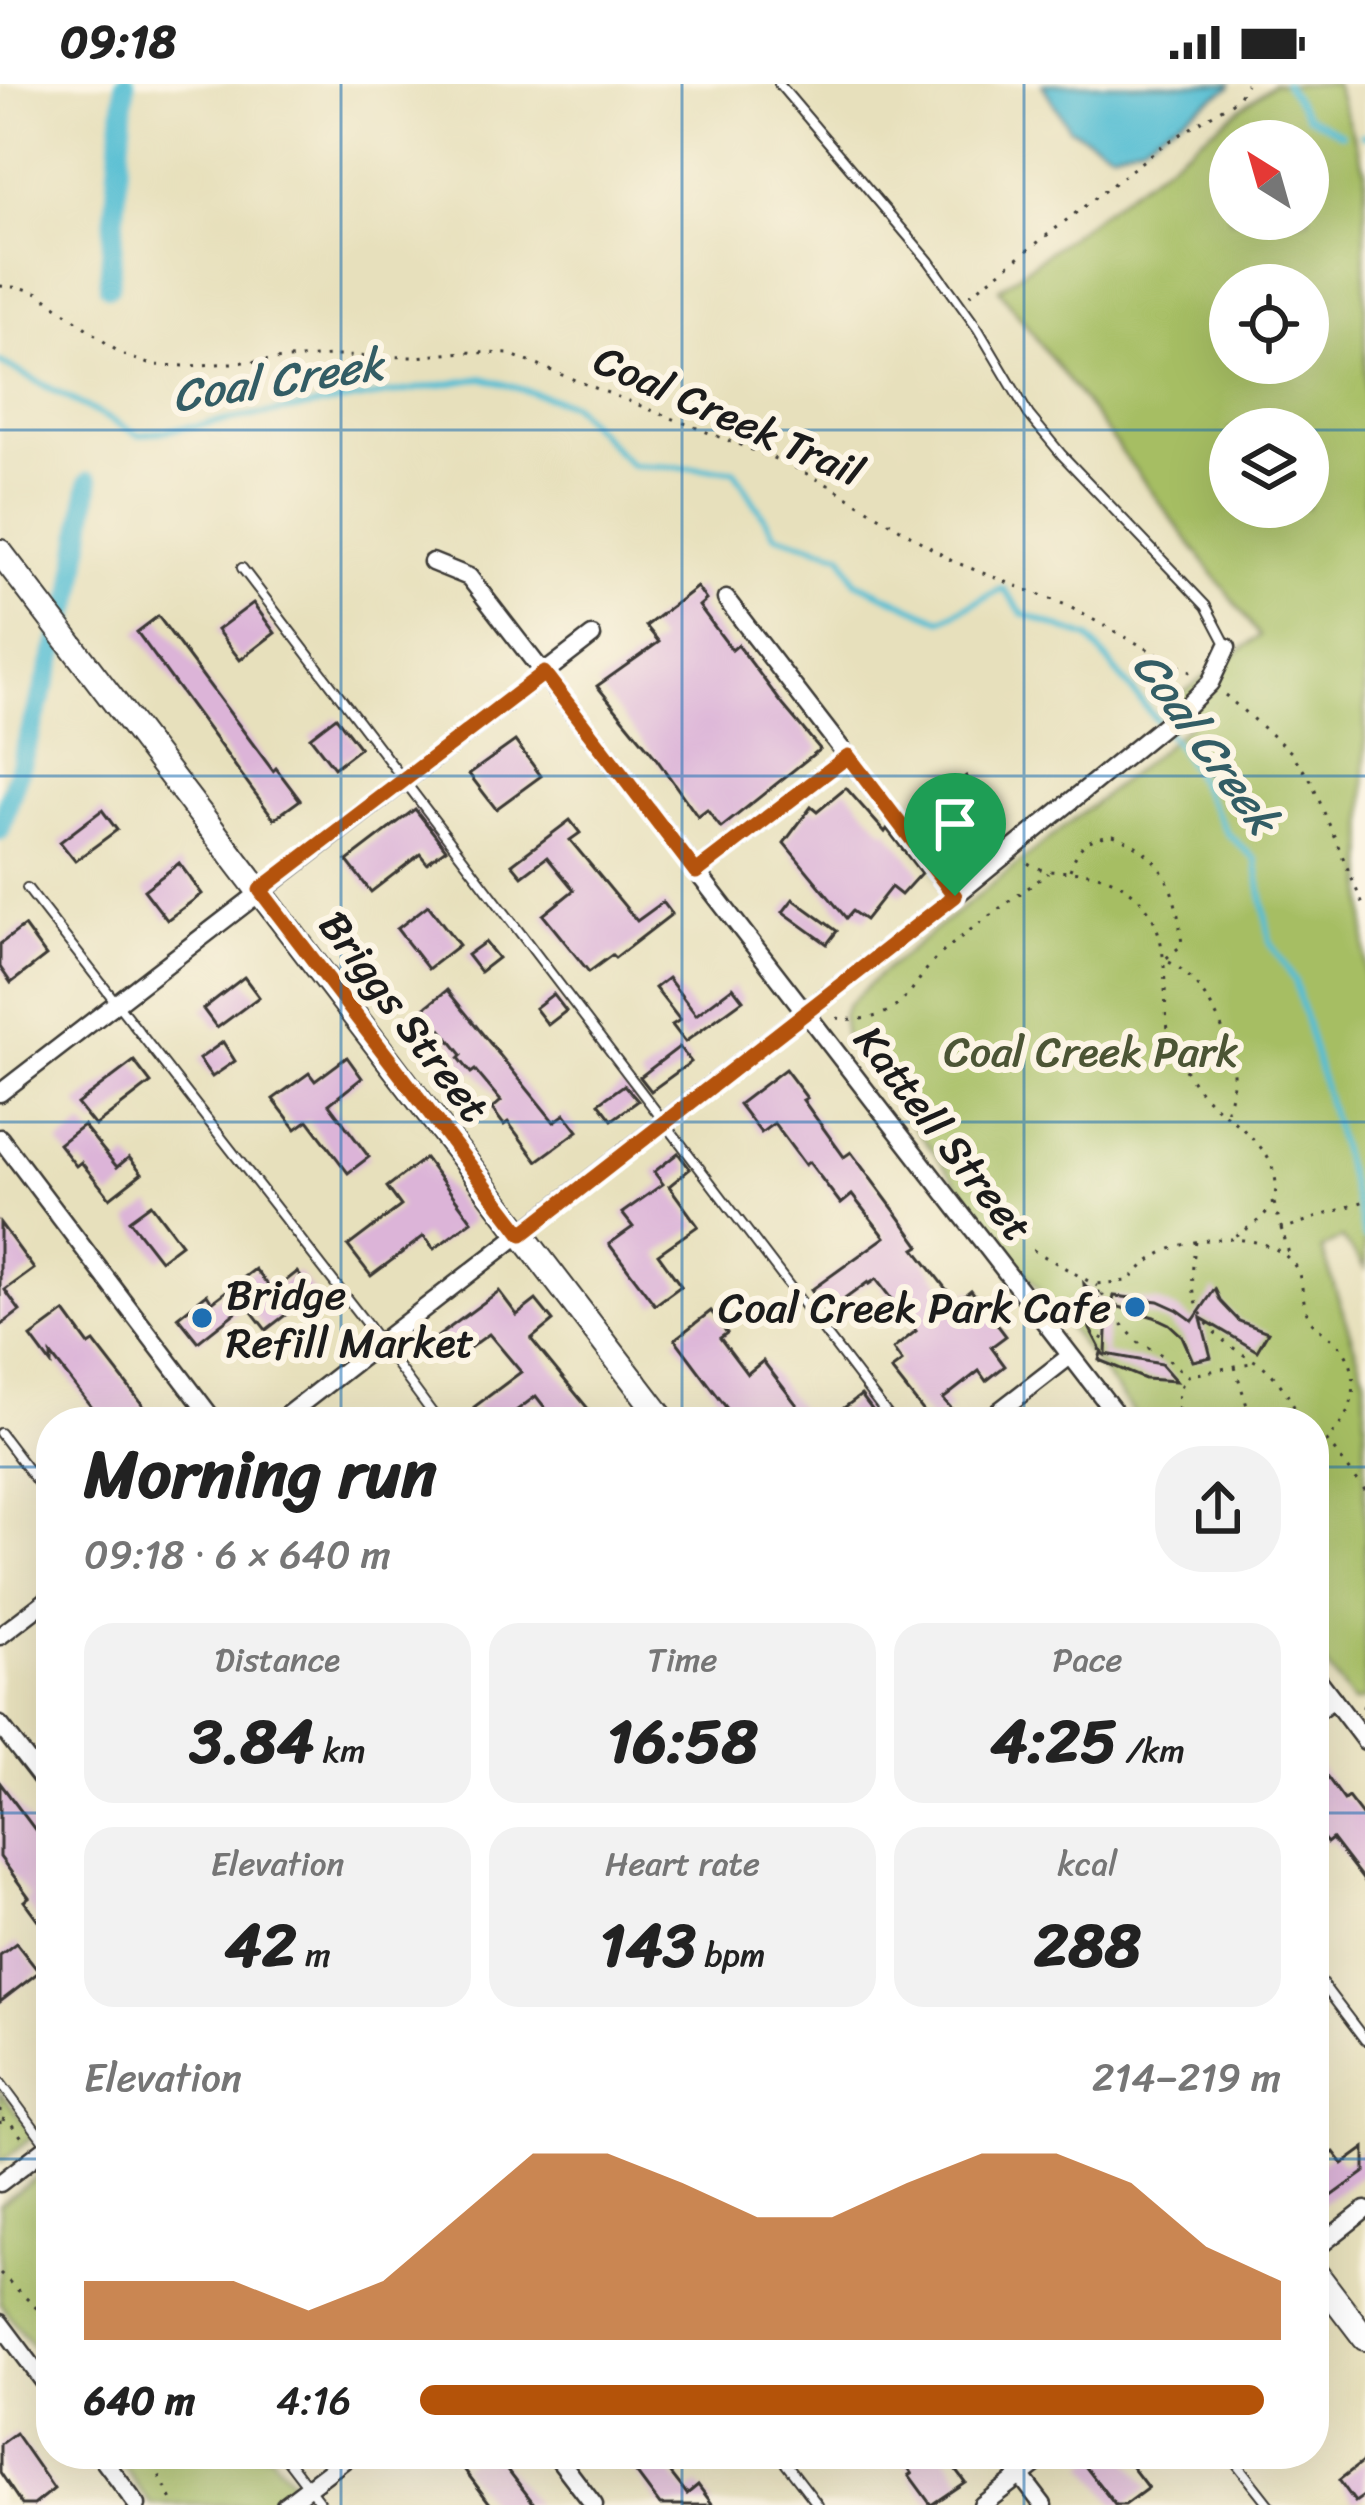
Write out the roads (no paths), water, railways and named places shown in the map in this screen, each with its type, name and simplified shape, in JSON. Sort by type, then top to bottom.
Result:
[{"type":"street","name":"Briggs Street","points":[[0,552],[654,1407]]},
{"type":"street","name":"Kattell Street","points":[[432,562],[469,577],[1110,1407]]},
{"type":"street","points":[[726,599],[955,896]]},
{"type":"street","points":[[0,1094],[592,636]]},
{"type":"street","points":[[297,1407],[955,896],[1185,708],[1210,683],[1227,647]]},
{"type":"street","points":[[696,872],[848,756]]},
{"type":"street","points":[[0,1138],[203,1407]]},
{"type":"street","points":[[1004,1407],[1070,1356]]},
{"type":"street","points":[[0,1636],[36,1608]]},
{"type":"street","points":[[1329,1694],[1365,1741]]},
{"type":"street","points":[[1329,1702],[1333,1699]]},
{"type":"street","points":[[0,1725],[36,1773]]},
{"type":"street","points":[[0,2183],[36,2157]]},
{"type":"street","points":[[1329,2238],[1365,2210]]},
{"type":"street","points":[[1329,2291],[1365,2338]]},
{"type":"street","points":[[0,2323],[36,2371]]},
{"type":"street","points":[[110,2469],[137,2505]]},
{"type":"street","points":[[285,2505],[333,2469]]},
{"type":"street","points":[[566,2469],[594,2505]]},
{"type":"street","points":[[1016,2469],[1043,2505]]},
{"type":"street","points":[[982,2505],[1029,2469]]},
{"type":"lane","points":[[779,84],[929,261],[1029,415],[1206,606],[1227,647]]},
{"type":"lane","points":[[242,568],[882,1407]]},
{"type":"lane","points":[[27,888],[428,1407]]},
{"type":"lane","points":[[0,1433],[36,1480]]},
{"type":"lane","points":[[32,1768],[36,1765]]},
{"type":"lane","points":[[1329,1993],[1365,2041]]},
{"type":"lane","points":[[0,2082],[36,2133]]},
{"type":"lane","points":[[294,2469],[322,2505]]},
{"type":"lane","points":[[790,2469],[818,2505]]},
{"type":"lane","points":[[1241,2469],[1269,2505]]},
{"type":"water","points":[[1042,84],[1231,84],[1141,143],[1111,151],[1069,128]]},
{"type":"waterway","points":[[109,286],[125,84]]},
{"type":"waterway","points":[[1285,84],[1306,115],[1342,134]]},
{"type":"waterway","name":"Coal Creek","points":[[0,362],[139,435],[483,378],[571,404],[631,465],[734,470],[775,534],[842,554],[856,582],[941,620],[1003,588],[1023,614],[1089,638],[1180,749],[1227,833],[1256,860],[1270,942],[1295,981],[1365,1238]]},
{"type":"waterway","points":[[0,830],[74,592],[89,482]]},
{"type":"place","name":"Coal Creek Park Cafe","points":[[1135,1307]]},
{"type":"place","name":"Bridge Refill Market","points":[[202,1318]]},
{"type":"park label","name":"Coal Creek Park","points":[[1091,1051]]}]
